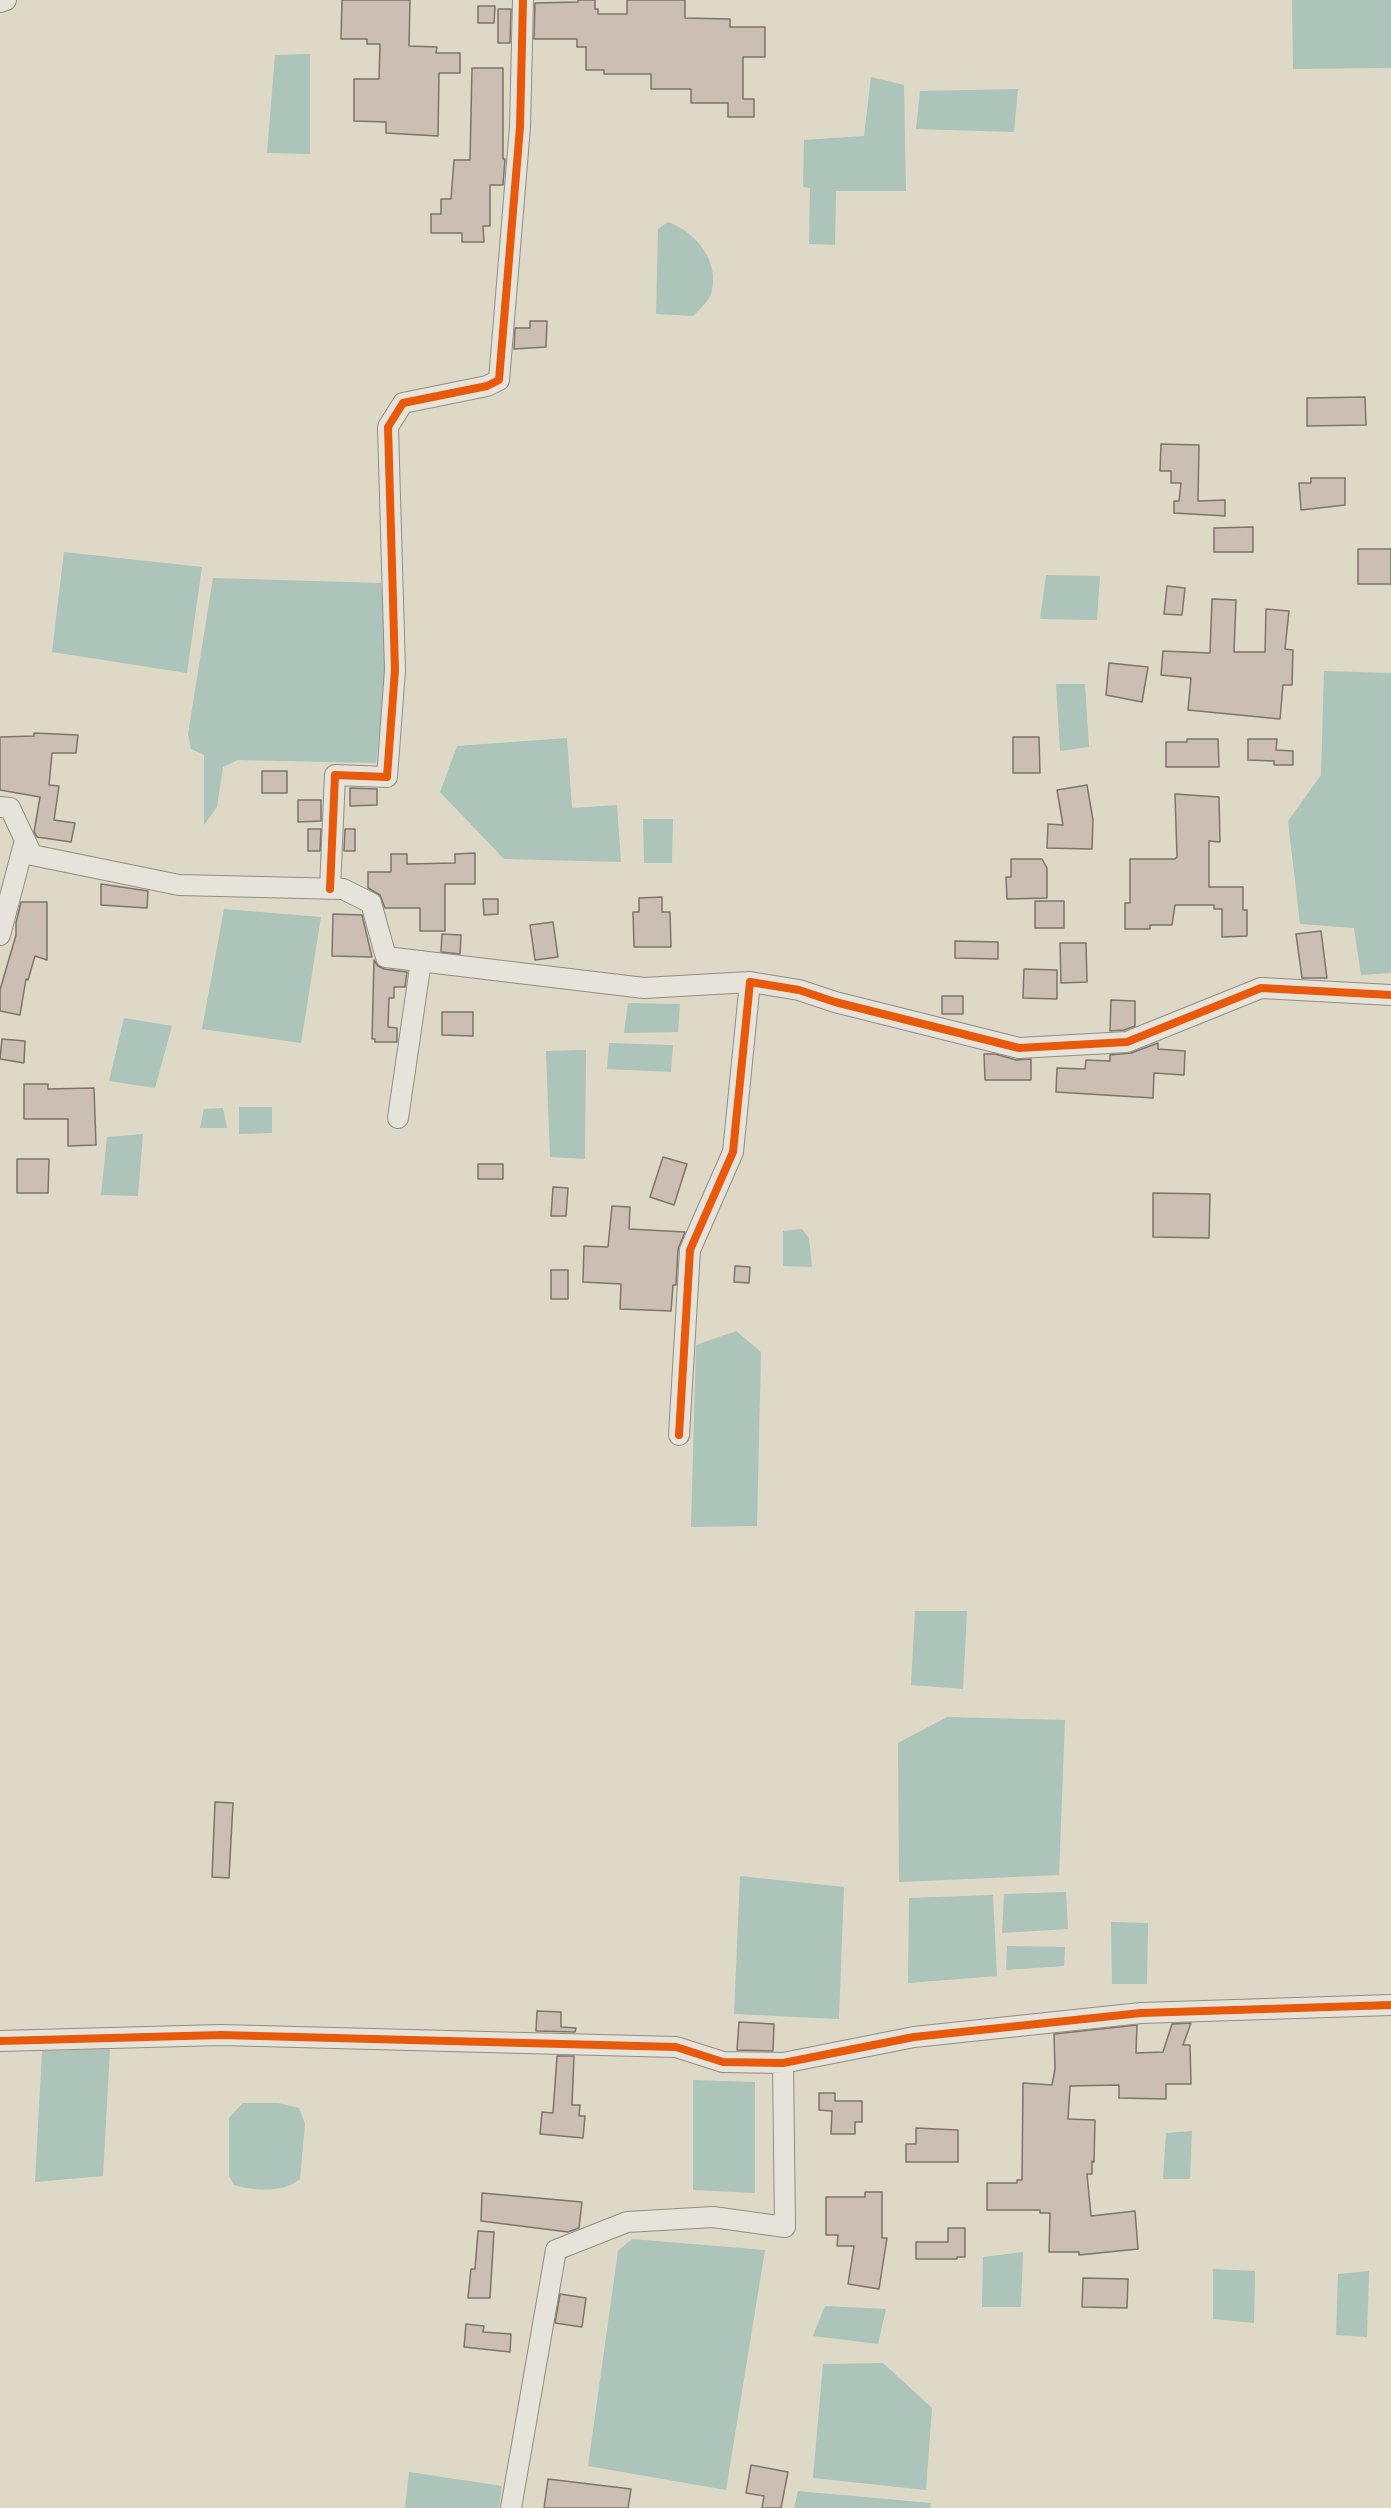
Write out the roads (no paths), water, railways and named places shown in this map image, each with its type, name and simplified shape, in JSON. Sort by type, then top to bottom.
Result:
[{"type":"street","points":[[0,3],[6,0]]},
{"type":"street","points":[[330,889],[335,775],[387,777],[395,670],[388,427],[403,403],[488,386],[500,380],[520,127],[523,0]]},
{"type":"street","points":[[0,807],[10,808],[32,855],[180,885],[343,889],[371,903],[386,957],[644,988],[750,981],[799,990],[835,1002],[1019,1048],[1127,1042],[1261,988],[1391,994]]},
{"type":"street","points":[[0,935],[25,840]]},
{"type":"street","points":[[398,1118],[421,961]]},
{"type":"street","points":[[679,1435],[690,1250],[733,1152],[750,981]]},
{"type":"street","points":[[0,2041],[221,2036],[676,2047],[723,2062],[783,2063],[914,2037],[1141,2013],[1391,2005]]},
{"type":"street","points":[[511,2508],[556,2250],[627,2223],[713,2217],[785,2227],[783,2063]]}]
